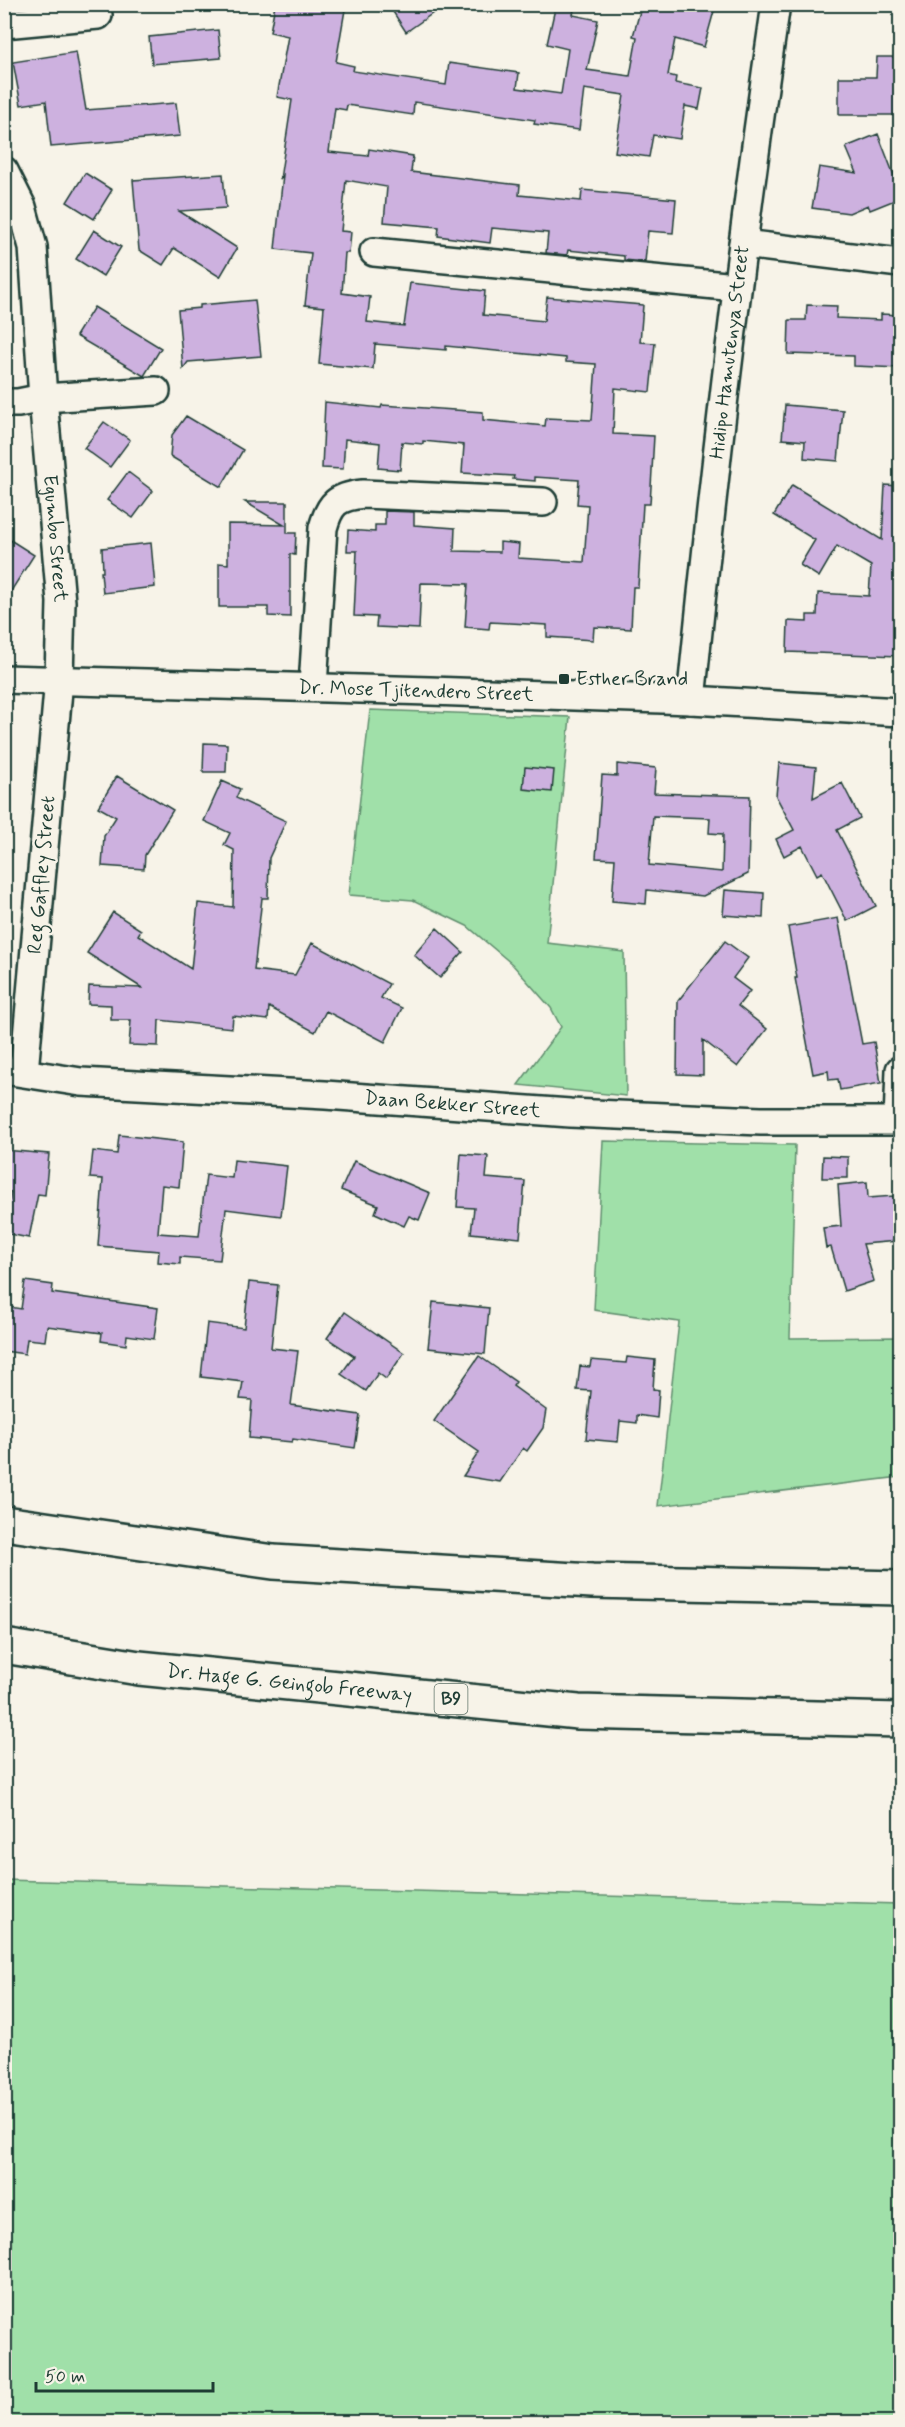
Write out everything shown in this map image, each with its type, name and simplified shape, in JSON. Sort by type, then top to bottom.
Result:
[{"type":"highway","points":[[4,1523],[273,1562],[592,1581],[900,1588]]},
{"type":"highway","points":[[830,1586],[900,1579]]},
{"type":"highway","name":"Dr. Hage G. Geingob Freeway","points":[[4,1646],[139,1668],[578,1712],[900,1720]]},
{"type":"street","name":"Hidipo Hamutenya Street","points":[[691,700],[711,490],[736,287],[776,4]]},
{"type":"street","points":[[4,24],[98,15]]},
{"type":"street","name":"Egumbo Street","points":[[4,171],[22,207],[33,247],[43,398],[61,602],[60,679]]},
{"type":"street","points":[[743,244],[900,263]]},
{"type":"street","points":[[374,252],[736,287]]},
{"type":"street","points":[[4,403],[43,398],[156,391]]},
{"type":"street","points":[[313,686],[323,528],[328,512],[341,498],[363,494],[543,502]]},
{"type":"street","name":"Dr. Mose Tjitendero Street","points":[[4,679],[313,686],[691,700],[900,712]]},
{"type":"street","name":"Reg Gaffley Street","points":[[14,1071],[60,679]]},
{"type":"street","points":[[899,1121],[900,1070]]},
{"type":"street","name":"Daan Bekker Street","points":[[14,1071],[81,1082],[325,1095],[570,1113],[761,1121],[899,1121]]},
{"type":"green space","points":[[370,710],[570,717],[547,943],[624,952],[626,1096],[518,1085],[561,1027],[551,1008],[512,964],[467,926],[413,900],[349,895]]},
{"type":"green space","points":[[603,1141],[795,1145],[790,1338],[899,1337],[900,1477],[658,1506],[679,1322],[594,1310]]},
{"type":"green space","points":[[4,1880],[900,1904],[900,2422],[5,2422]]},
{"type":"building","points":[[275,4],[346,4],[336,62],[354,66],[353,71],[446,85],[449,63],[519,73],[517,88],[561,94],[568,49],[547,44],[556,4],[575,4],[573,15],[598,20],[587,70],[630,76],[637,37],[633,36],[642,4],[716,4],[704,47],[675,39],[668,75],[676,77],[675,83],[703,88],[699,109],[685,106],[680,139],[653,135],[649,157],[615,152],[624,95],[584,89],[579,130],[534,124],[535,120],[414,102],[413,115],[347,105],[346,110],[335,108],[329,152],[368,156],[369,149],[413,156],[411,172],[520,185],[519,195],[581,201],[582,190],[676,199],[673,233],[648,231],[645,262],[624,260],[624,256],[568,250],[567,255],[546,253],[548,233],[492,228],[490,243],[438,236],[439,227],[384,222],[387,187],[346,180],[341,231],[351,232],[349,253],[345,253],[342,293],[370,297],[367,322],[404,326],[410,283],[485,291],[483,315],[544,321],[547,297],[643,305],[640,342],[655,343],[650,392],[615,388],[613,434],[654,436],[650,504],[643,504],[638,587],[633,587],[631,629],[594,627],[593,640],[547,637],[547,625],[490,622],[489,629],[465,627],[468,584],[421,583],[419,629],[376,627],[377,617],[354,616],[357,551],[347,551],[348,530],[375,532],[375,525],[385,525],[385,511],[414,512],[414,525],[455,528],[454,551],[500,552],[500,542],[519,544],[518,558],[584,562],[588,505],[577,504],[579,480],[535,477],[535,481],[513,479],[514,476],[462,473],[464,445],[423,441],[423,444],[402,442],[400,470],[378,468],[380,443],[345,439],[343,469],[322,468],[325,402],[381,408],[382,405],[483,412],[483,420],[545,426],[546,418],[592,420],[596,364],[566,362],[566,358],[446,346],[446,350],[375,344],[373,369],[319,364],[324,307],[305,305],[311,253],[275,249],[283,175],[280,179],[292,100],[277,97],[288,36],[270,32]]},
{"type":"building","points":[[388,4],[446,4],[406,32]]},
{"type":"building","points":[[218,30],[221,58],[152,64],[149,37]]},
{"type":"building","points":[[76,52],[86,110],[176,103],[180,136],[51,147],[46,101],[21,105],[13,62]]},
{"type":"building","points":[[877,57],[900,57],[900,115],[839,115],[839,77],[876,77]]},
{"type":"building","points":[[878,134],[900,191],[900,198],[870,210],[868,205],[849,213],[812,208],[819,167],[857,173],[846,147]]},
{"type":"building","points":[[85,173],[112,190],[94,219],[67,202]]},
{"type":"building","points":[[223,174],[226,208],[179,211],[237,248],[220,277],[174,248],[163,265],[139,250],[133,180]]},
{"type":"building","points":[[94,230],[121,247],[103,276],[76,259]]},
{"type":"building","points":[[255,300],[261,356],[188,362],[183,369],[178,310],[200,308],[200,305]]},
{"type":"building","points":[[807,305],[837,306],[836,318],[881,320],[881,314],[900,315],[900,368],[854,366],[854,356],[788,354],[789,320],[806,320]]},
{"type":"building","points":[[94,307],[161,348],[144,376],[76,336]]},
{"type":"building","points":[[785,405],[843,410],[838,461],[804,458],[805,441],[782,439]]},
{"type":"building","points":[[186,416],[243,450],[221,487],[170,456],[172,435]]},
{"type":"building","points":[[104,422],[130,440],[110,467],[84,448]]},
{"type":"building","points":[[128,472],[153,491],[133,518],[107,500]]},
{"type":"building","points":[[792,485],[882,540],[885,485],[900,486],[900,656],[787,652],[788,621],[807,622],[807,615],[817,615],[818,593],[869,596],[871,566],[837,546],[819,577],[800,565],[815,540],[774,515]]},
{"type":"building","points":[[245,502],[287,502],[287,533],[296,533],[295,555],[290,554],[290,617],[268,616],[268,607],[219,607],[219,563],[228,564],[228,524],[284,525]]},
{"type":"building","points":[[4,536],[34,555],[4,602]]},
{"type":"building","points":[[151,543],[155,587],[103,593],[102,548]]},
{"type":"building","points":[[204,743],[227,744],[226,772],[203,772]]},
{"type":"building","points":[[779,763],[816,767],[813,798],[842,783],[860,818],[837,830],[876,906],[847,921],[822,872],[817,875],[802,846],[784,856],[776,839],[794,830],[776,796]]},
{"type":"building","points":[[617,764],[656,768],[654,793],[750,796],[748,874],[703,896],[647,890],[646,904],[612,901],[615,859],[596,858],[602,775],[617,776]],"holes":[[[653,816],[710,818],[709,833],[723,834],[722,872],[649,865]]]},
{"type":"building","points":[[525,767],[554,770],[552,792],[523,789]]},
{"type":"building","points":[[117,776],[173,810],[145,855],[144,869],[102,866],[104,836],[116,817],[98,807]]},
{"type":"building","points":[[222,781],[240,789],[236,798],[286,821],[269,858],[268,898],[262,898],[254,970],[295,975],[312,943],[389,984],[381,998],[402,1008],[385,1042],[326,1011],[315,1032],[269,1007],[268,1020],[233,1016],[232,1028],[159,1020],[158,1046],[129,1045],[131,1020],[111,1020],[111,1005],[88,1004],[89,986],[142,988],[87,953],[113,912],[141,930],[138,935],[191,969],[198,903],[233,907],[234,850],[224,845],[230,833],[204,821]]},
{"type":"building","points":[[725,890],[764,893],[763,918],[723,915]]},
{"type":"building","points":[[838,918],[862,1044],[874,1042],[881,1083],[840,1090],[838,1079],[829,1080],[828,1071],[813,1074],[788,927]]},
{"type":"building","points":[[437,928],[463,952],[440,978],[414,955]]},
{"type":"building","points":[[725,941],[748,958],[733,978],[750,991],[738,1006],[767,1029],[738,1067],[703,1040],[703,1075],[677,1074],[678,1001]]},
{"type":"building","points":[[119,1135],[183,1142],[179,1187],[162,1185],[158,1233],[199,1236],[206,1175],[232,1178],[234,1160],[287,1166],[281,1216],[226,1209],[220,1260],[180,1257],[180,1264],[158,1262],[159,1251],[98,1246],[103,1179],[90,1178],[93,1151],[117,1154]]},
{"type":"building","points":[[4,1150],[49,1154],[45,1195],[38,1194],[29,1238],[4,1233],[11,1192],[4,1191]]},
{"type":"building","points":[[461,1154],[488,1156],[486,1178],[525,1181],[520,1238],[471,1233],[474,1208],[457,1207]]},
{"type":"building","points":[[823,1156],[848,1157],[848,1178],[822,1178]]},
{"type":"building","points":[[354,1161],[430,1193],[419,1220],[409,1216],[404,1226],[375,1213],[378,1205],[341,1190]]},
{"type":"building","points":[[867,1182],[868,1198],[894,1196],[898,1241],[863,1244],[874,1281],[844,1291],[831,1247],[826,1248],[823,1228],[841,1226],[838,1185]]},
{"type":"building","points":[[25,1281],[53,1285],[52,1293],[158,1308],[154,1339],[127,1335],[126,1345],[101,1341],[102,1333],[47,1326],[45,1341],[27,1339],[25,1354],[4,1351],[4,1306],[21,1309]]},
{"type":"building","points":[[249,1282],[278,1285],[271,1348],[298,1351],[291,1405],[360,1415],[355,1448],[293,1439],[292,1442],[249,1438],[252,1400],[240,1399],[243,1382],[201,1377],[207,1323],[244,1328]]},
{"type":"building","points":[[433,1302],[489,1308],[485,1354],[428,1348]]},
{"type":"building","points":[[345,1312],[404,1353],[386,1379],[378,1373],[366,1391],[341,1374],[354,1356],[327,1338]]},
{"type":"building","points":[[479,1356],[516,1382],[513,1386],[546,1410],[543,1428],[527,1451],[523,1448],[500,1482],[463,1476],[479,1452],[434,1421]]},
{"type":"building","points":[[627,1357],[655,1360],[653,1389],[659,1390],[657,1418],[637,1415],[637,1423],[620,1421],[618,1442],[586,1439],[591,1391],[577,1390],[580,1366],[590,1367],[591,1360],[626,1363]]},
{"type":"place","name":"Esther Brand","points":[[564,679]]}]
